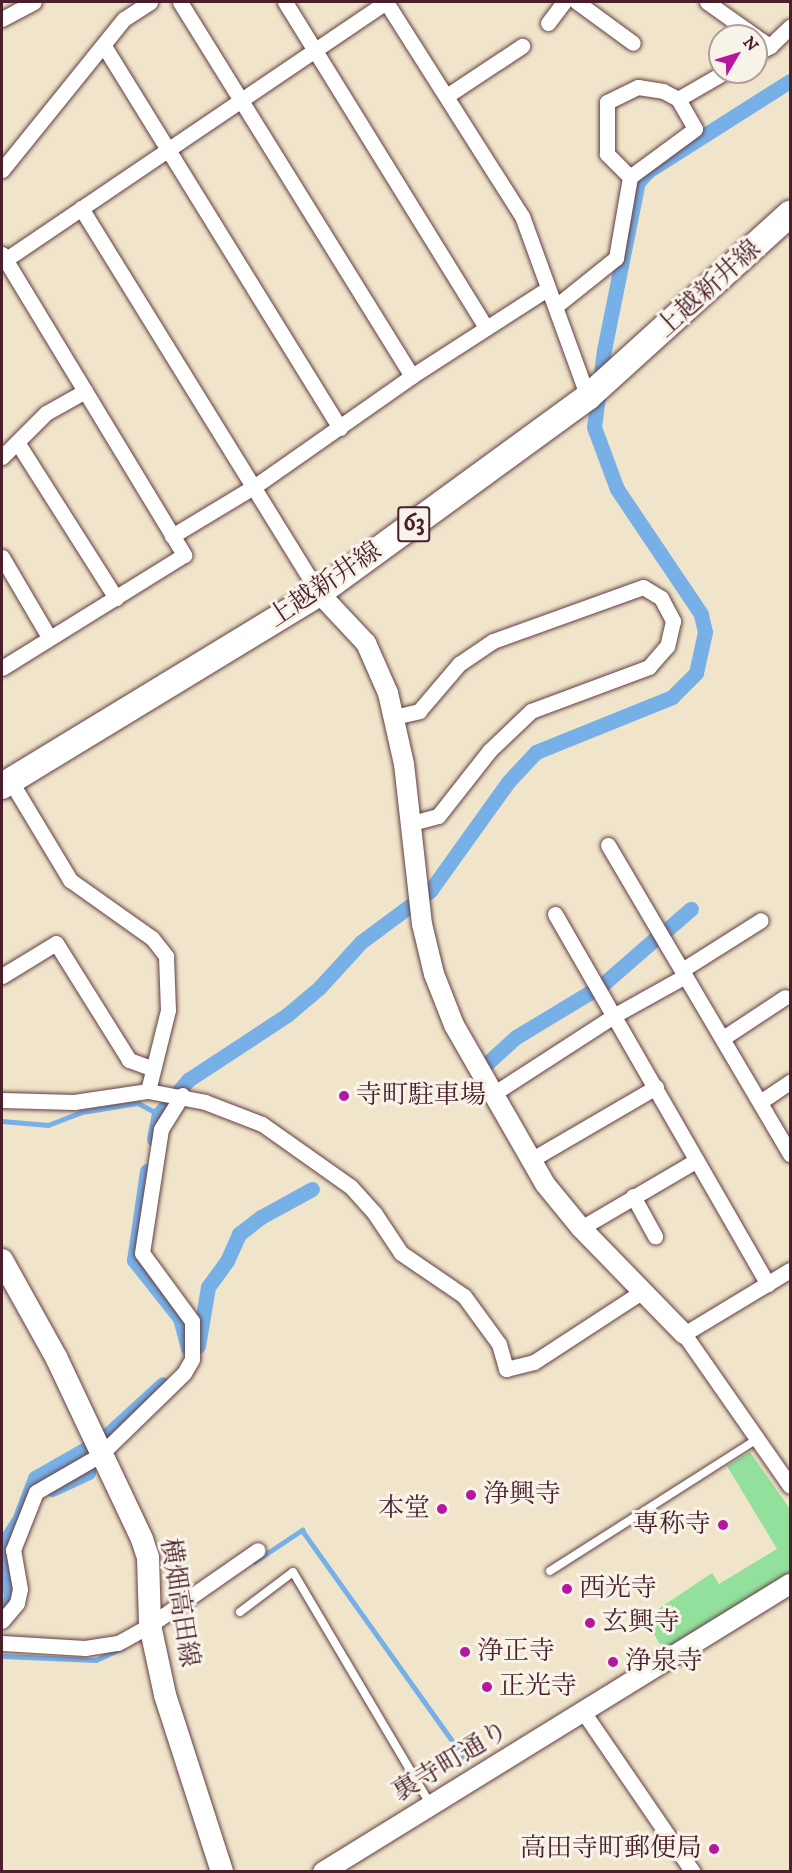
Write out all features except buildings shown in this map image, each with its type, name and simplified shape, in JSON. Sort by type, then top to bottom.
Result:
[{"type":"main road","name":"上越新井線","points":[[6,783],[320,593],[588,397],[790,214]]},
{"type":"main road","name":"横畑高田線","points":[[2,1260],[56,1357],[148,1557],[150,1625],[165,1695],[222,1872]]},
{"type":"street","points":[[2,19],[34,2]]},
{"type":"street","points":[[2,170],[124,19],[150,2]]},
{"type":"street","points":[[180,2],[242,97],[412,376]]},
{"type":"street","points":[[285,2],[486,328]]},
{"type":"street","points":[[2,668],[48,637],[184,555],[2,259],[386,2],[448,95],[522,216],[588,397]]},
{"type":"street","points":[[548,23],[564,2]]},
{"type":"street","points":[[577,2],[633,43]]},
{"type":"street","points":[[707,2],[738,24]]},
{"type":"street","points":[[768,46],[790,27]]},
{"type":"street","points":[[104,46],[340,428]]},
{"type":"street","points":[[448,95],[522,46]]},
{"type":"street","points":[[678,99],[708,82]]},
{"type":"street","points":[[556,306],[616,258],[630,177],[694,129],[678,99],[663,91],[638,87],[607,102],[607,154],[630,177]]},
{"type":"street","points":[[81,208],[320,593],[366,642],[384,682],[394,717],[411,823],[422,924],[434,974],[454,1025],[529,1161],[580,1228],[684,1334],[790,1486]]},
{"type":"street","points":[[172,536],[255,486],[412,376],[547,289]]},
{"type":"street","points":[[2,457],[46,413],[85,391]]},
{"type":"street","points":[[17,442],[116,598]]},
{"type":"street","points":[[2,557],[48,637]]},
{"type":"street","points":[[394,717],[419,711],[459,664],[493,641],[643,587],[661,598],[673,621],[667,646],[649,667],[531,711],[490,750],[438,816],[411,823]]},
{"type":"street","points":[[6,783],[70,880],[152,938],[166,956],[168,1010],[148,1091]]},
{"type":"street","points":[[608,845],[790,1154]]},
{"type":"street","points":[[555,914],[768,1284]]},
{"type":"street","points":[[493,1094],[684,973],[761,920]]},
{"type":"street","points":[[2,976],[56,943],[129,1060],[152,1068]]},
{"type":"street","points":[[723,1038],[785,998]]},
{"type":"street","points":[[760,1102],[790,1082]]},
{"type":"street","points":[[529,1161],[656,1087]]},
{"type":"street","points":[[2,1100],[74,1102],[148,1091],[182,1095],[262,1124],[351,1187],[375,1214],[401,1253],[464,1296],[478,1311],[499,1344],[506,1369],[542,1357],[643,1291]]},
{"type":"street","points":[[2,1621],[16,1603],[20,1589],[14,1551],[36,1492],[100,1455],[184,1373],[192,1359],[192,1321],[142,1253],[161,1129],[182,1095]]},
{"type":"street","points":[[580,1228],[697,1160]]},
{"type":"street","points":[[633,1196],[655,1236]]},
{"type":"street","points":[[684,1334],[790,1270]]},
{"type":"street","points":[[2,1643],[107,1647],[150,1625],[258,1550]]},
{"type":"street","name":"裏寺町通り","points":[[323,1872],[790,1584]]},
{"type":"street","points":[[584,1713],[687,1870]]},
{"type":"lane","points":[[550,1570],[756,1440]]},
{"type":"lane","points":[[240,1612],[292,1572],[431,1805]]},
{"type":"green space","points":[[750,1452],[790,1509],[790,1574],[666,1655],[645,1618],[712,1573],[719,1584],[777,1549],[727,1466]]},
{"type":"waterway","points":[[154,1139],[159,1114],[188,1080],[287,1015],[319,988],[361,942],[430,891],[508,782],[536,752],[672,697],[696,673],[705,632],[701,614],[617,489],[594,427],[604,350],[638,182],[648,171],[790,81]]},
{"type":"waterway","points":[[663,933],[691,909]]},
{"type":"waterway","points":[[602,985],[657,937]]},
{"type":"waterway","points":[[483,1067],[516,1037],[594,990]]},
{"type":"waterway","points":[[2,1121],[48,1125],[82,1112],[138,1103],[159,1114]]},
{"type":"waterway","points":[[147,1171],[134,1260],[180,1318],[188,1348]]},
{"type":"waterway","points":[[198,1346],[208,1287],[227,1261],[239,1234],[261,1217],[312,1189]]},
{"type":"waterway","points":[[2,1547],[20,1518],[35,1478],[103,1439],[163,1384]]},
{"type":"waterway","points":[[52,1489],[88,1472]]},
{"type":"waterway","points":[[254,1562],[302,1530],[467,1761]]},
{"type":"waterway","points":[[2,1610],[11,1599],[7,1559]]},
{"type":"waterway","points":[[2,1656],[96,1660],[122,1648]]},
{"type":"place","name":"寺町駐車場","points":[[344,1096]]},
{"type":"place","name":"浄興寺","points":[[471,1495]]},
{"type":"place","name":"本堂","points":[[442,1509]]},
{"type":"place","name":"専称寺","points":[[723,1525]]},
{"type":"place","name":"西光寺","points":[[567,1589]]},
{"type":"place","name":"玄興寺","points":[[590,1623]]},
{"type":"place","name":"浄正寺","points":[[465,1652]]},
{"type":"place","name":"浄泉寺","points":[[613,1662]]},
{"type":"place","name":"正光寺","points":[[487,1687]]},
{"type":"place","name":"高田寺町郵便局","points":[[714,1849]]}]
